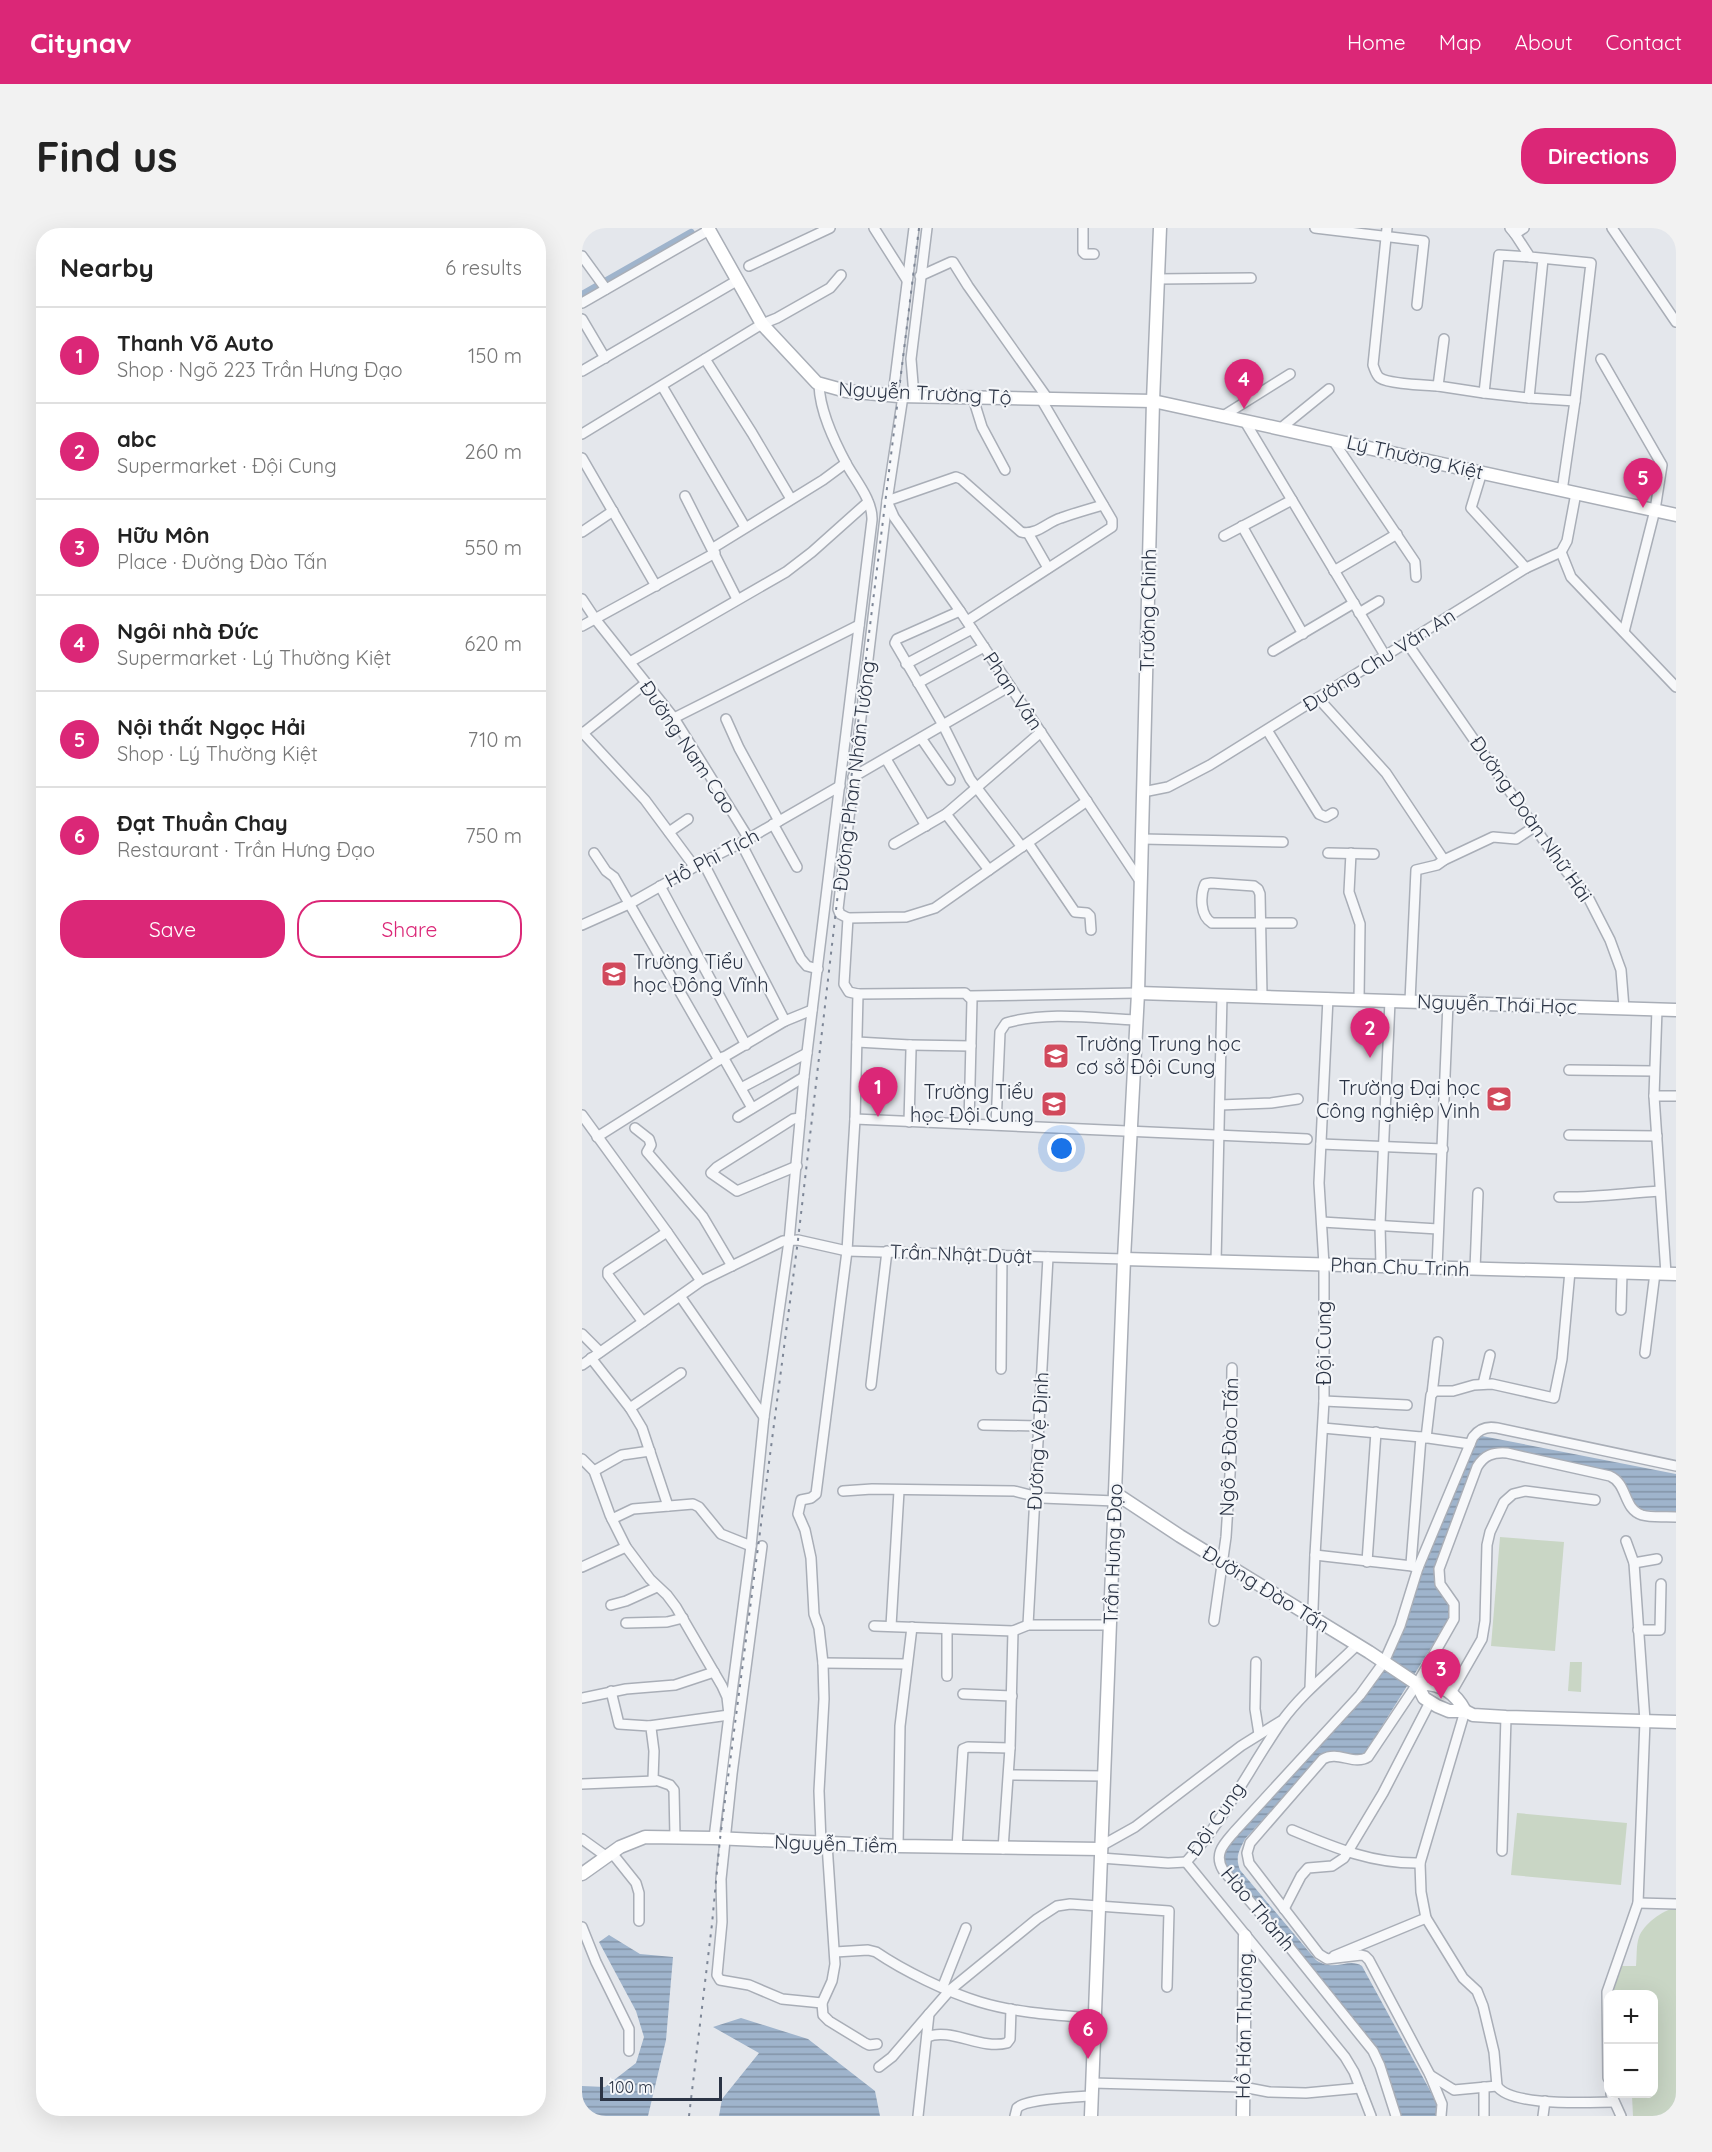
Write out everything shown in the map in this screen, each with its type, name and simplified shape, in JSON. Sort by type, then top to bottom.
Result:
[{"type":"main road","name":"Trường Chinh","points":[[1137,993],[1153,400],[1160,228]]},
{"type":"main road","name":"Nguyễn Trường Tộ","points":[[708,229],[762,324],[819,385],[846,392],[903,396],[1153,400]]},
{"type":"main road","name":"Lý Thường Kiệt","points":[[1153,400],[1676,515]]},
{"type":"main road","name":"Nguyễn Thái Học","points":[[1137,993],[1262,995],[1676,1010]]},
{"type":"main road","name":"Trần Hưng Đạo","points":[[1091,2116],[1124,1259],[1137,993]]},
{"type":"main road","name":"Phan Chu Trinh","points":[[1124,1259],[1666,1274]]},
{"type":"main road","name":"Đường Đào Tấn","points":[[1115,1497],[1385,1663],[1415,1683],[1424,1698],[1430,1702]]},
{"type":"main road","name":"Đường Đào Tấn","points":[[1415,1683],[1436,1685],[1451,1693]]},
{"type":"main road","points":[[1451,1693],[1465,1711],[1473,1715],[1676,1722]]},
{"type":"main road","points":[[1430,1702],[1449,1711],[1465,1711]]},
{"type":"main road","name":"Nguyễn Tiềm","points":[[582,1874],[620,1847],[645,1837],[1101,1851]]},
{"type":"main road","name":"Hồ Hán Thương","points":[[1243,2116],[1245,1936]]},
{"type":"street","points":[[749,266],[830,228]]},
{"type":"street","points":[[874,228],[907,280]]},
{"type":"street","points":[[903,396],[907,280],[914,228]]},
{"type":"street","points":[[903,396],[912,359],[927,228]]},
{"type":"street","points":[[1083,228],[1083,252],[1094,254]]},
{"type":"street","points":[[1315,228],[1387,232],[1424,241],[1417,304]]},
{"type":"street","points":[[1524,228],[1512,231],[1530,257]]},
{"type":"street","points":[[1612,228],[1676,322]]},
{"type":"street","points":[[582,303],[708,229]]},
{"type":"street","points":[[1387,232],[1373,365],[1379,377],[1484,393],[1575,401]]},
{"type":"street","points":[[1484,393],[1499,255],[1591,263],[1563,491]]},
{"type":"street","points":[[582,256],[606,289]]},
{"type":"street","points":[[1529,398],[1544,259]]},
{"type":"street","points":[[906,663],[969,625],[1048,568],[1112,527],[1112,520],[1045,399],[954,262],[920,276]]},
{"type":"street","points":[[582,434],[762,324],[830,288],[841,274]]},
{"type":"street","points":[[1158,279],[1251,278]]},
{"type":"street","points":[[582,371],[738,280]]},
{"type":"street","points":[[582,319],[605,358]]},
{"type":"street","points":[[1438,386],[1444,339]]},
{"type":"street","points":[[705,359],[791,500]]},
{"type":"street","points":[[1601,359],[1661,460],[1662,468],[1624,632]]},
{"type":"street","points":[[1223,416],[1290,374]]},
{"type":"street","points":[[819,385],[820,403],[846,463],[868,502],[872,520],[804,1077],[794,1240],[764,1417],[751,1546],[729,1715],[720,1838],[722,1922],[717,1969],[718,1978],[758,1988],[782,1999],[822,2003]]},
{"type":"street","points":[[662,386],[745,527]]},
{"type":"street","points":[[1281,428],[1329,389]]},
{"type":"street","name":"Đường Phan Nhân Tường","points":[[858,994],[849,992],[844,984],[849,918],[840,914],[838,909],[887,501],[903,396]]},
{"type":"street","points":[[973,398],[982,427],[1005,470]]},
{"type":"street","points":[[1244,420],[1386,657]]},
{"type":"street","points":[[1332,439],[1415,562],[1416,577]]},
{"type":"street","points":[[582,458],[656,586]]},
{"type":"street","points":[[582,626],[714,551],[745,527],[791,500],[846,463]]},
{"type":"street","points":[[1482,472],[1471,508],[1526,568]]},
{"type":"street","points":[[887,501],[956,477],[1020,532],[1028,533],[1035,532],[1057,519],[1103,505]]},
{"type":"street","points":[[1576,493],[1567,541],[1561,552],[1571,577],[1676,687]]},
{"type":"street","points":[[685,496],[737,599]]},
{"type":"street","points":[[1224,536],[1292,500]]},
{"type":"street","name":"Phan Vân","points":[[887,501],[894,517],[960,611],[1140,881]]},
{"type":"street","points":[[630,662],[786,572],[868,502]]},
{"type":"street","points":[[582,532],[613,511]]},
{"type":"street","points":[[1242,526],[1303,634]]},
{"type":"street","points":[[1028,533],[1048,568]]},
{"type":"street","points":[[1334,571],[1396,534]]},
{"type":"street","name":"Đường Chu Văn An","points":[[1143,792],[1168,787],[1210,765],[1526,568],[1561,552]]},
{"type":"street","name":"Đường Nam Cao","points":[[582,598],[596,620],[674,718],[745,841],[801,959],[807,966],[818,969]]},
{"type":"street","points":[[1359,613],[1379,601]]},
{"type":"street","points":[[1273,651],[1354,603]]},
{"type":"street","points":[[960,611],[897,639],[896,646],[943,725],[970,778],[1025,845],[1075,912],[1087,913],[1090,916],[1091,930]]},
{"type":"street","points":[[674,718],[859,625]]},
{"type":"street","name":"Đường Đoàn Nhữ Hài","points":[[1407,644],[1600,918],[1621,970],[1624,1008]]},
{"type":"street","points":[[918,683],[984,647]]},
{"type":"street","points":[[646,683],[582,733],[645,800],[669,832],[699,864],[785,1021]]},
{"type":"street","points":[[853,777],[1010,686]]},
{"type":"street","points":[[1318,698],[1386,773],[1444,860]]},
{"type":"street","points":[[726,720],[796,867]]},
{"type":"street","points":[[1267,730],[1319,814],[1326,817],[1333,813]]},
{"type":"street","points":[[894,844],[946,814],[1041,732]]},
{"type":"street","points":[[921,738],[950,780]]},
{"type":"street","points":[[886,759],[926,826]]},
{"type":"street","name":"Hồ Phi Tích","points":[[582,925],[628,904],[745,841],[840,786]]},
{"type":"street","points":[[849,918],[906,917],[935,908],[1087,801]]},
{"type":"street","points":[[946,814],[988,870]]},
{"type":"street","points":[[669,832],[688,819]]},
{"type":"street","points":[[1410,1001],[1414,872],[1437,865],[1493,837],[1516,839],[1534,827]]},
{"type":"street","points":[[1142,839],[1283,842]]},
{"type":"street","points":[[594,853],[614,877],[628,904],[752,1108]]},
{"type":"street","points":[[1329,853],[1374,854]]},
{"type":"street","points":[[1351,853],[1349,892],[1360,924],[1359,999]]},
{"type":"street","points":[[1262,995],[1260,923],[1260,894],[1256,886],[1205,884],[1203,906],[1207,920],[1212,923],[1260,923],[1292,923]]},
{"type":"street","points":[[660,885],[746,1045]]},
{"type":"street","points":[[877,2044],[870,2045],[829,2021],[823,2015],[822,2003],[832,1981],[835,1952],[819,1791],[824,1699],[823,1663],[814,1608],[813,1569],[806,1535],[798,1514],[801,1500],[812,1498],[816,1494],[847,1251],[855,1119],[858,994],[965,993],[969,996],[972,1000],[969,1124]]},
{"type":"street","points":[[969,996],[1137,993]]},
{"type":"street","points":[[1216,1262],[1222,995]]},
{"type":"street","name":"Đội Cung","points":[[1310,1688],[1324,1401],[1324,1265],[1319,1183],[1328,998]]},
{"type":"street","points":[[1381,1266],[1380,1225],[1390,1001]]},
{"type":"street","points":[[1437,1268],[1448,1003]]},
{"type":"street","points":[[1645,1353],[1666,1274],[1654,1096],[1657,1009]]},
{"type":"street","points":[[597,1137],[721,1058],[785,1021],[812,1010]]},
{"type":"street","points":[[996,1125],[999,1032],[1006,1023],[1027,1018],[1054,1017],[1136,1020]]},
{"type":"street","points":[[857,1042],[970,1046]]},
{"type":"street","points":[[909,1122],[910,1045]]},
{"type":"street","points":[[741,1088],[807,1053]]},
{"type":"street","points":[[1569,1070],[1654,1071]]},
{"type":"street","points":[[738,1117],[804,1077]]},
{"type":"street","points":[[1654,1096],[1676,1095]]},
{"type":"street","points":[[1220,1106],[1298,1099]]},
{"type":"street","points":[[582,1115],[585,1126],[597,1137],[701,1281]]},
{"type":"street","points":[[797,1166],[737,1191],[711,1173],[793,1119],[800,1118]]},
{"type":"street","points":[[855,1119],[1307,1139]]},
{"type":"street","points":[[635,1128],[649,1139],[651,1142],[647,1152],[703,1217],[732,1266]]},
{"type":"street","points":[[1569,1135],[1657,1136]]},
{"type":"street","points":[[1321,1144],[1443,1149]]},
{"type":"street","points":[[1559,1197],[1583,1198],[1599,1194],[1660,1191]]},
{"type":"street","points":[[1475,1269],[1479,1193]]},
{"type":"street","points":[[1322,1222],[1438,1228]]},
{"type":"street","points":[[643,1322],[608,1275],[608,1271],[667,1232]]},
{"type":"street","points":[[582,1365],[701,1281],[783,1240],[794,1240]]},
{"type":"street","name":"Trần Nhật Duật","points":[[794,1240],[847,1251],[1124,1259]]},
{"type":"street","points":[[871,1385],[887,1251]]},
{"type":"street","points":[[1001,1369],[1002,1255]]},
{"type":"street","name":"Đường Vệ Định","points":[[1028,1625],[1048,1257]]},
{"type":"street","points":[[1432,1394],[1436,1391],[1453,1391],[1483,1384],[1554,1398],[1562,1365],[1570,1271]]},
{"type":"street","points":[[1621,1310],[1622,1273]]},
{"type":"street","points":[[680,1296],[764,1417]]},
{"type":"street","points":[[582,1334],[600,1352]]},
{"type":"street","points":[[1415,1567],[1423,1437],[1432,1394],[1438,1342]]},
{"type":"street","points":[[1483,1384],[1490,1355]]},
{"type":"street","points":[[591,1358],[630,1408],[642,1428],[668,1506]]},
{"type":"street","name":"Ngõ 9 Đào Tấn","points":[[1214,1621],[1223,1563],[1231,1458],[1232,1368]]},
{"type":"street","points":[[630,1408],[681,1373]]},
{"type":"street","points":[[1324,1401],[1407,1405]]},
{"type":"street","points":[[983,1425],[1039,1426]]},
{"type":"street","points":[[1385,1663],[1400,1626],[1415,1567],[1470,1444],[1480,1430],[1492,1427],[1676,1466]]},
{"type":"street","points":[[1323,1428],[1423,1437],[1470,1444]]},
{"type":"street","points":[[1367,1562],[1376,1432]]},
{"type":"street","points":[[594,1472],[622,1455],[650,1451]]},
{"type":"street","points":[[1441,2116],[1442,2104],[1430,2075],[1367,1958],[1361,1955],[1328,1959],[1319,1954],[1247,1859],[1250,1842],[1323,1759],[1332,1756],[1362,1760],[1368,1757],[1415,1683],[1454,1619],[1454,1604],[1440,1584],[1439,1569],[1477,1467],[1485,1458],[1492,1454],[1507,1453],[1610,1476],[1619,1481],[1631,1508],[1636,1512],[1648,1516],[1676,1516]]},
{"type":"street","points":[[582,1459],[594,1472],[612,1519],[626,1547],[657,1587],[667,1595],[683,1618],[727,1697],[729,1715]]},
{"type":"street","points":[[843,1491],[952,1489],[1014,1491],[1042,1498],[1115,1497]]},
{"type":"street","points":[[891,1626],[899,1491]]},
{"type":"street","points":[[1451,1693],[1482,1639],[1485,1621],[1487,1545],[1490,1532],[1504,1502],[1513,1494],[1525,1491],[1595,1500]]},
{"type":"street","points":[[612,1519],[633,1509],[696,1505],[721,1534],[751,1546]]},
{"type":"street","points":[[1608,2044],[1607,1992],[1638,1903],[1645,1721],[1634,1563],[1626,1541]]},
{"type":"street","points":[[720,1838],[762,1546]]},
{"type":"street","points":[[582,1566],[626,1547]]},
{"type":"street","points":[[1315,1555],[1415,1567]]},
{"type":"street","points":[[1634,1563],[1657,1559]]},
{"type":"street","points":[[1638,1630],[1660,1630],[1661,1584]]},
{"type":"street","points":[[611,1605],[657,1587]]},
{"type":"street","points":[[626,1623],[667,1622],[683,1618]]},
{"type":"street","points":[[874,1626],[1013,1631],[1028,1625],[1110,1625]]},
{"type":"street","points":[[898,1846],[900,1726],[912,1627]]},
{"type":"street","points":[[946,1630],[947,1676]]},
{"type":"street","points":[[1003,1849],[1009,1775],[1013,1631]]},
{"type":"street","name":"Đội Cung","points":[[1186,1862],[1214,1825],[1283,1720],[1310,1688],[1357,1645]]},
{"type":"street","points":[[1256,1662],[1255,1708],[1258,1734]]},
{"type":"street","points":[[823,1663],[907,1664]]},
{"type":"street","name":"Hào Thành","points":[[1385,1663],[1360,1695],[1222,1846],[1218,1858],[1222,1870],[1291,1948],[1373,2051],[1396,2116]]},
{"type":"street","points":[[582,1698],[611,1691],[675,1685],[714,1672]]},
{"type":"street","points":[[611,1691],[619,1724],[649,1726],[729,1715]]},
{"type":"street","points":[[963,1694],[1012,1696]]},
{"type":"street","points":[[1284,1909],[1308,1868],[1337,1864],[1347,1852],[1383,1793],[1430,1702]]},
{"type":"street","points":[[1465,1711],[1420,1863],[1421,1892],[1426,1918],[1463,1978],[1477,1991],[1494,2052],[1497,2086],[1505,2093],[1545,2101],[1613,2098],[1621,2116]]},
{"type":"street","points":[[1502,1851],[1506,1717]]},
{"type":"street","points":[[1101,1851],[1258,1734],[1283,1720]]},
{"type":"street","points":[[649,1726],[653,1743],[652,1775],[655,1781]]},
{"type":"street","points":[[957,1846],[963,1749],[968,1747],[1010,1748]]},
{"type":"street","points":[[1009,1775],[1104,1776]]},
{"type":"street","points":[[582,1784],[655,1781],[670,1785],[674,1790],[675,1837]]},
{"type":"street","points":[[1292,1830],[1347,1852],[1381,1861],[1420,1863]]},
{"type":"street","points":[[582,1839],[610,1855],[636,1883],[639,1893],[639,1922]]},
{"type":"street","points":[[1101,1851],[1157,1863],[1186,1862],[1346,2057],[1371,2116]]},
{"type":"street","points":[[1638,1903],[1676,1904]]},
{"type":"street","points":[[947,1988],[1037,1919],[1057,1906],[1070,1904],[1169,1911],[1167,1987]]},
{"type":"street","points":[[1328,1959],[1426,1918]]},
{"type":"street","points":[[582,1927],[596,1962],[629,2029],[629,2051]]},
{"type":"street","points":[[879,2067],[892,2058],[929,2014],[947,1988],[966,1928]]},
{"type":"street","points":[[835,1952],[868,1950],[876,1952],[980,2002],[1044,2014],[1094,2018]]},
{"type":"street","points":[[927,2037],[939,2033],[972,2041],[1007,2043],[1010,2039],[1011,2008]]},
{"type":"street","points":[[918,2116],[929,2014]]},
{"type":"street","points":[[1430,2075],[1454,2090],[1497,2086]]},
{"type":"street","points":[[1016,2116],[1017,2108],[1021,2104],[1066,2097],[1092,2090],[1243,2087],[1269,2092],[1306,2093],[1360,2088]]},
{"type":"street","points":[[1484,2087],[1484,2116]]},
{"type":"street","points":[[1543,2116],[1545,2101]]},
{"type":"green space","points":[[1500,1537],[1564,1542],[1555,1651],[1491,1646]]},
{"type":"green space","points":[[1570,1662],[1582,1662],[1581,1692],[1568,1691]]},
{"type":"green space","points":[[1517,1813],[1627,1823],[1621,1885],[1511,1875]]},
{"type":"green space","points":[[1676,1908],[1676,2116],[1633,2116],[1632,2098],[1658,2098],[1658,1990],[1614,1990],[1615,1978],[1622,1966],[1636,1966],[1638,1940],[1645,1927],[1659,1915]]},
{"type":"water","points":[[1482,1436],[1676,1474],[1676,1512],[1638,1510],[1623,1481],[1615,1474],[1499,1449],[1489,1450],[1482,1455],[1470,1471],[1434,1570],[1436,1587],[1449,1605],[1449,1619],[1367,1750],[1361,1756],[1330,1753],[1320,1757],[1245,1839],[1241,1847],[1238,1854],[1240,1870],[1316,1960],[1329,1965],[1352,1963],[1362,1966],[1438,2105],[1439,2116],[1400,2116],[1383,2066],[1226,1868],[1223,1861],[1224,1847],[1390,1659],[1422,1570],[1476,1439]]},
{"type":"water","points":[[609,1935],[640,1954],[673,1957],[666,2040],[648,2116],[582,2116],[582,2086],[605,2087],[636,2063],[644,2037],[636,2011],[599,1942]]},
{"type":"water","points":[[741,2018],[808,2039],[875,2091],[880,2116],[719,2116],[722,2099],[759,2053],[713,2027]]},
{"type":"waterway","points":[[582,295],[691,233]]},
{"type":"railway","points":[[689,2116],[720,1839],[798,1240],[851,780],[919,228]]},
{"type":"place","name":"Ngôi nhà Đức","points":[[1244,409]]},
{"type":"place","name":"Nội thất Ngọc Hải","points":[[1643,508]]},
{"type":"place","name":"Trường Tiểu học Đông Vĩnh","points":[[614,974]]},
{"type":"place","name":"Trường Trung học cơ sở Đội Cung","points":[[1056,1056]]},
{"type":"place","name":"abc","points":[[1370,1058]]},
{"type":"place","name":"Trường Đại học Công nghiệp Vinh","points":[[1499,1099]]},
{"type":"place","name":"Trường Tiểu học Đội Cung","points":[[1054,1104]]},
{"type":"place","name":"Thanh Võ Auto","points":[[878,1117]]},
{"type":"place","name":"Hữu Môn","points":[[1441,1699]]},
{"type":"place","name":"Đạt Thuần Chay","points":[[1088,2059]]}]
